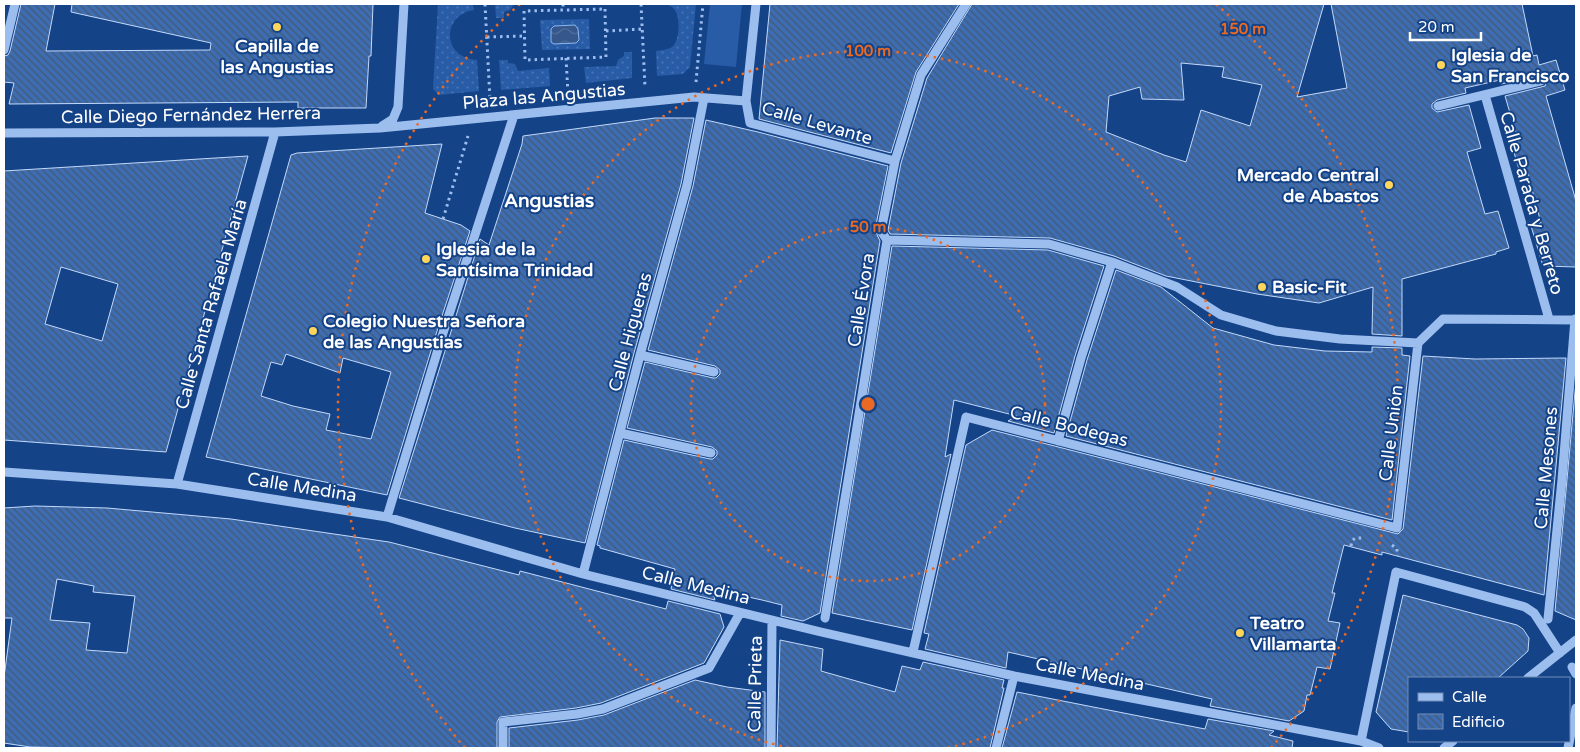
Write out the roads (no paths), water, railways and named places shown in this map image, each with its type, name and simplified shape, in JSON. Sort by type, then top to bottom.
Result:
[{"type":"street","points":[[4,50],[16,4]]},
{"type":"street","points":[[380,128],[393,119],[398,107],[404,4]]},
{"type":"street","points":[[746,101],[756,4]]},
{"type":"street","name":"Calle Évora","points":[[824,618],[887,240],[881,231],[895,161],[921,75],[966,4]]},
{"type":"street","name":"Calle Parada y Berreto","points":[[1438,106],[1541,82]]},
{"type":"street","name":"Calle Parada y Berreto","points":[[1485,95],[1549,320]]},
{"type":"street","name":"Plaza las Angustias","points":[[380,128],[694,97],[746,101]]},
{"type":"street","name":"Calle Higueras","points":[[583,574],[640,355],[688,185],[704,98]]},
{"type":"street","name":"Calle Levante","points":[[746,101],[750,123],[895,161]]},
{"type":"street","points":[[387,517],[443,333],[514,115]]},
{"type":"street","name":"Calle Diego Fernández Herrera","points":[[4,133],[276,132],[380,128]]},
{"type":"street","name":"Calle Santa Rafaela María","points":[[177,484],[276,132]]},
{"type":"street","points":[[887,240],[1049,244],[1112,262],[1177,287],[1221,315],[1276,331],[1340,339],[1418,343],[1443,319],[1576,320]]},
{"type":"street","points":[[1058,441],[1081,358],[1112,262]]},
{"type":"street","name":"Calle Mesones","points":[[1548,619],[1576,320]]},
{"type":"street","name":"Calle Unión","points":[[1397,528],[1418,343]]},
{"type":"street","points":[[640,355],[714,372]]},
{"type":"street","name":"Calle Bodegas","points":[[913,652],[966,417],[1397,528]]},
{"type":"street","points":[[620,433],[711,453]]},
{"type":"street","name":"Calle Medina","points":[[4,472],[177,484],[387,517],[583,574],[740,613],[1014,676],[1361,741],[1379,748]]},
{"type":"street","points":[[1361,741],[1396,572],[1525,607],[1534,613],[1560,653]]},
{"type":"street","points":[[503,748],[503,722],[603,709],[709,668],[740,613]]},
{"type":"street","name":"Calle Prieta","points":[[771,748],[772,620]]},
{"type":"street","points":[[1529,677],[1576,640]]},
{"type":"street","points":[[996,748],[1014,676]]},
{"type":"street","points":[[1570,738],[1576,708]]},
{"type":"water","points":[[575,25],[578,29],[579,40],[576,43],[554,44],[551,42],[551,29],[554,26]]},
{"type":"place","name":"Capilla de las Angustias","points":[[277,27]]},
{"type":"place","name":"Iglesia de San Francisco","points":[[1441,65]]},
{"type":"place","name":"Mercado Central de Abastos","points":[[1389,185]]},
{"type":"place","name":"Iglesia de la Santísima Trinidad","points":[[426,259]]},
{"type":"place","name":"Basic-Fit","points":[[1262,287]]},
{"type":"place","name":"Colegio Nuestra Señora de las Angustias","points":[[313,331]]},
{"type":"place","name":"Teatro Villamarta","points":[[1240,633]]},
{"type":"district","name":"Angustias","points":[[549,201]]}]
